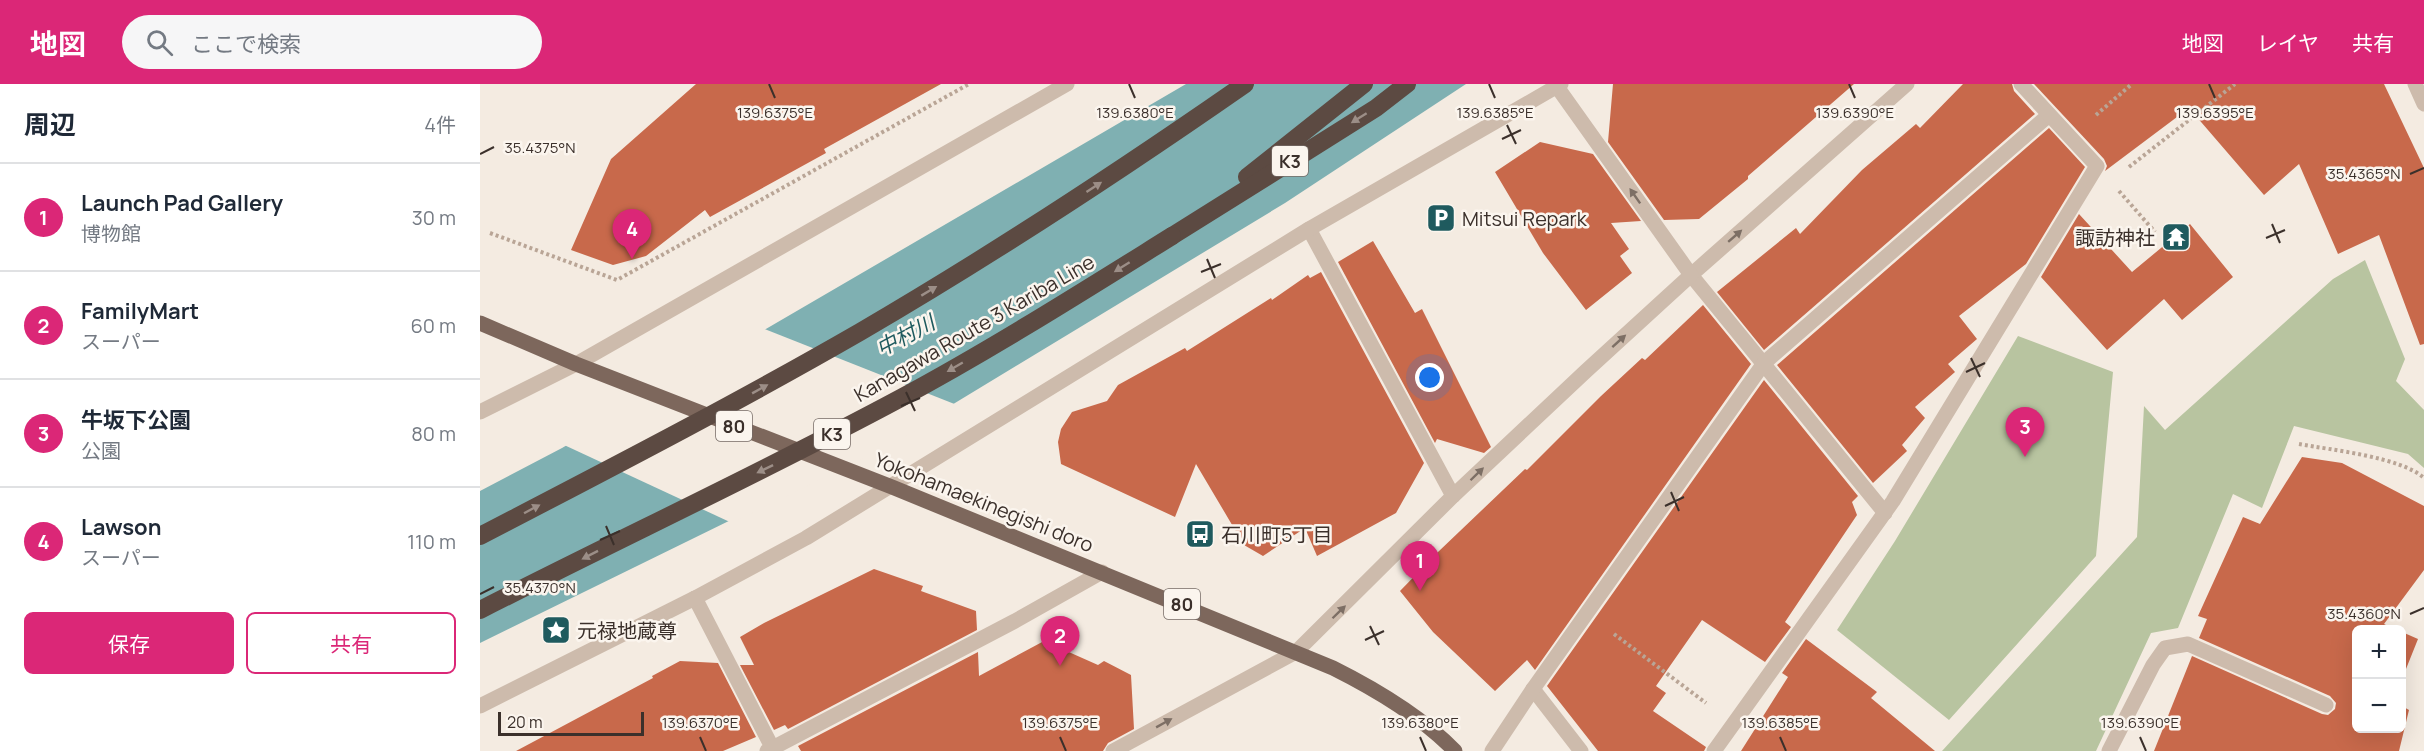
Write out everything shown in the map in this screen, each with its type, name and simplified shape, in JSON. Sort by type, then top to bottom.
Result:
[{"type":"highway","points":[[480,536],[752,393],[861,332],[978,261],[1141,157],[1245,84]]},
{"type":"highway","points":[[1172,236],[1364,84]]},
{"type":"highway","name":"Kanagawa Route 3 Kariba Line","points":[[480,610],[786,458],[901,398],[1022,329],[1172,236],[1376,108],[1407,84]]},
{"type":"main road","name":"Yokohamaekinegishi doro","points":[[480,323],[576,364],[892,487],[1296,652],[1358,680],[1395,703],[1431,728],[1455,751]]},
{"type":"street","points":[[480,412],[576,364],[1066,84]]},
{"type":"street","points":[[1113,751],[1296,652],[1453,496],[1586,370],[1907,84]]},
{"type":"street","points":[[1714,751],[1885,513],[2097,166],[2021,84]]},
{"type":"street","points":[[2415,84],[2424,104]]},
{"type":"street","points":[[480,706],[695,598],[806,538],[1309,229],[1558,85],[1691,275],[1885,513]]},
{"type":"street","points":[[1492,751],[1533,689],[1764,363],[2049,115]]},
{"type":"street","points":[[1309,229],[1453,496]]},
{"type":"street","points":[[695,598],[771,750],[1102,573]]},
{"type":"street","points":[[2109,751],[2152,665],[2165,648],[2188,644],[2326,705]]},
{"type":"street","points":[[1533,689],[1581,751]]},
{"type":"path","points":[[490,233],[617,280],[969,84]]},
{"type":"path","points":[[2071,138],[2132,84]]},
{"type":"path","points":[[2121,173],[2235,84]]},
{"type":"path","points":[[2097,166],[2155,232]]},
{"type":"path","points":[[2299,444],[2395,462],[2418,472],[2424,478]]},
{"type":"path","points":[[1587,614],[1733,724]]},
{"type":"green space","points":[[2365,260],[2405,359],[2396,381],[2424,410],[2424,468],[2408,454],[2294,426],[2262,508],[2233,494],[2178,628],[2151,633],[2096,751],[1942,751],[2137,537],[2144,406],[2165,430],[2333,279]]},
{"type":"green space","points":[[2018,336],[2113,372],[2096,556],[1949,720],[1837,630],[1895,541]]},
{"type":"water","name":"中村川","points":[[1186,84],[1466,84],[1285,203],[894,440],[480,643],[480,491],[562,448]]},
{"type":"pier","points":[[762,328],[957,405],[895,443],[732,523],[562,444]]},
{"type":"building","points":[[696,84],[941,84],[824,149],[826,153],[710,217],[705,210],[646,256],[613,265],[571,250],[611,159]]},
{"type":"building","points":[[1613,84],[1854,84],[1748,176],[1748,179],[1699,219],[1664,220],[1608,142]]},
{"type":"building","points":[[1963,84],[2012,84],[2014,91],[2035,114],[1764,350],[1717,292],[1796,228],[1800,234],[1862,170],[1916,124],[1920,128]]},
{"type":"building","points":[[2034,84],[2384,84],[2424,168],[2424,344],[2420,345],[2379,235],[2338,254],[2299,164],[2264,195],[2189,108],[2105,171],[2107,166],[2104,159]]},
{"type":"building","points":[[2049,128],[2085,167],[2026,264],[1959,316],[1977,339],[1948,364],[1955,372],[1915,407],[1925,418],[1902,445],[1907,451],[1873,483],[1777,365]]},
{"type":"building","points":[[1540,142],[1593,154],[1641,221],[1611,223],[1629,249],[1620,256],[1632,273],[1586,310],[1543,253],[1495,172]]},
{"type":"building","points":[[2079,214],[2132,272],[2190,224],[2233,277],[2182,320],[2164,299],[2107,350],[2041,277]]},
{"type":"building","points":[[1373,241],[1415,313],[1422,309],[1491,447],[1484,453],[1437,439],[1435,443],[1338,262]]},
{"type":"building","points":[[1321,272],[1424,463],[1396,513],[1317,556],[1305,528],[1263,556],[1244,545],[1196,464],[1175,517],[1061,464],[1058,442],[1061,429],[1072,412],[1107,401],[1118,385],[1185,348],[1187,351],[1271,298],[1272,300],[1308,275],[1310,278]]},
{"type":"building","points":[[1703,305],[1751,364],[1535,670],[1527,660],[1495,691],[1433,632],[1400,591],[1601,396],[1642,358],[1645,360]]},
{"type":"building","points":[[1764,380],[1858,496],[1852,502],[1857,515],[1785,622],[1791,627],[1765,662],[1702,620],[1656,686],[1666,693],[1653,711],[1706,747],[1704,751],[1598,751],[1547,686]]},
{"type":"building","points":[[2302,457],[2342,463],[2424,506],[2424,570],[2384,624],[2386,625],[2352,625],[2352,733],[2403,733],[2399,751],[2154,751],[2192,656],[2322,714],[2328,715],[2335,709],[2336,703],[2330,696],[2199,638],[2207,619],[2198,616],[2243,517],[2260,524]]},
{"type":"building","points":[[874,569],[923,586],[921,591],[976,611],[977,630],[788,729],[785,725],[774,730],[740,665],[754,665],[740,637]]},
{"type":"building","points":[[2406,634],[2418,639],[2406,669]]},
{"type":"building","points":[[1806,639],[1877,692],[1871,698],[1935,751],[1741,751],[1788,677],[1782,673]]},
{"type":"building","points":[[1044,641],[1098,665],[1104,661],[1131,675],[1134,729],[1108,743],[1103,751],[801,751],[798,746],[978,652],[979,676]]},
{"type":"building","points":[[680,661],[718,663],[756,737],[723,751],[516,751],[653,678],[652,676]]},
{"type":"place","name":"Mitsui Repark","points":[[1441,218]]},
{"type":"place","name":"諏訪神社","points":[[2176,237]]},
{"type":"place","name":"Lawson","points":[[632,259]]},
{"type":"place","name":"牛坂下公園","points":[[2025,457]]},
{"type":"place","name":"石川町5丁目","points":[[1200,534]]},
{"type":"place","name":"Launch Pad Gallery","points":[[1420,591]]},
{"type":"place","name":"元禄地蔵尊","points":[[556,630]]},
{"type":"place","name":"FamilyMart","points":[[1060,666]]}]
